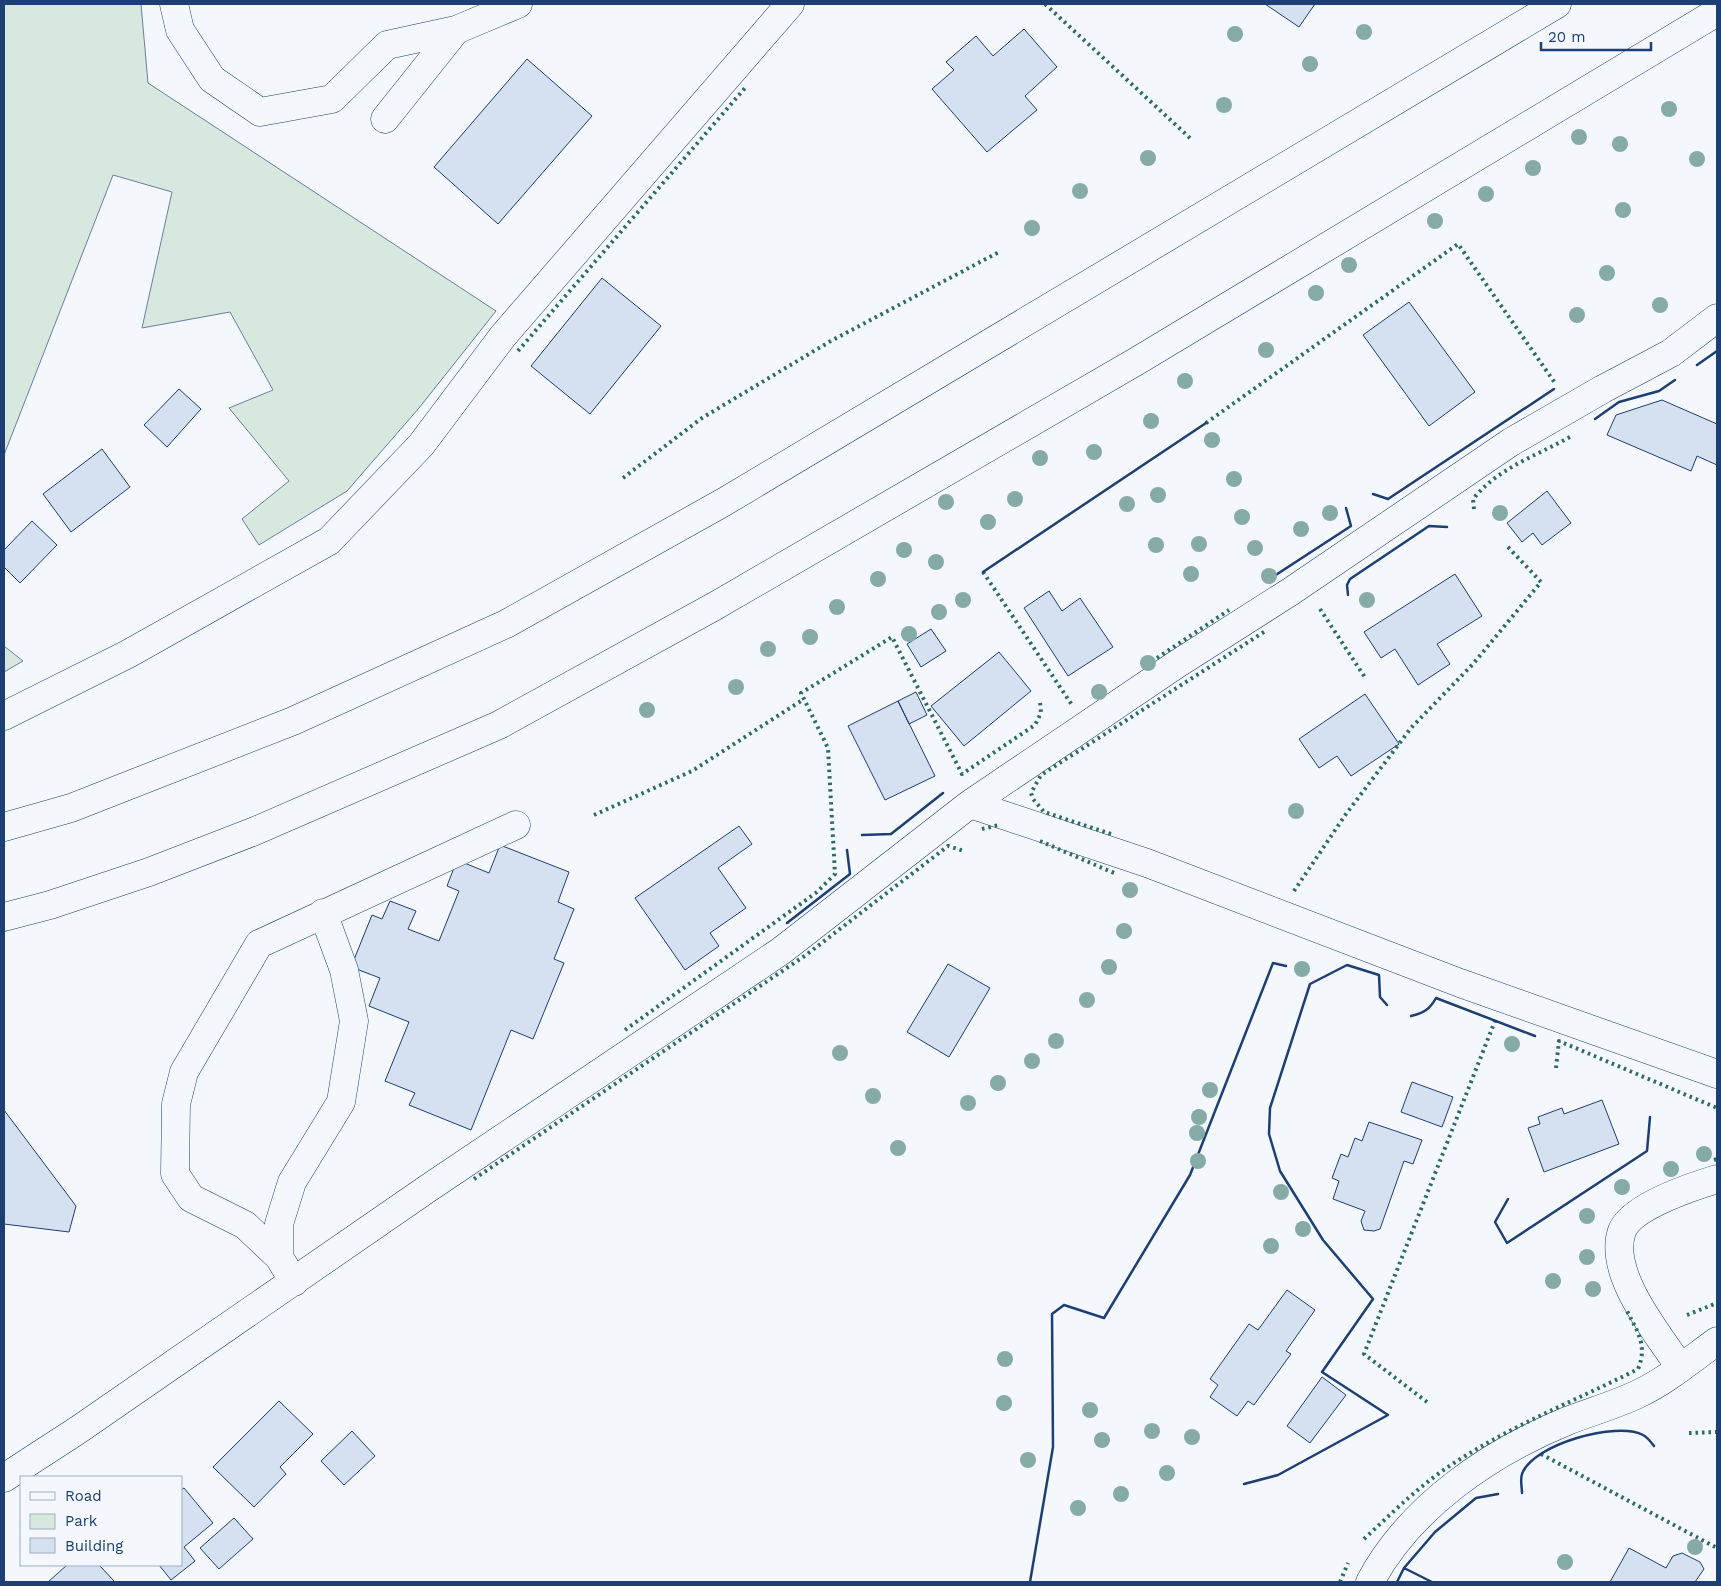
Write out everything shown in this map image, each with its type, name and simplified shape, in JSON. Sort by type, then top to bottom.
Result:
[{"type":"main road","points":[[174,4],[180,30],[212,79],[260,112],[332,100],[387,46],[456,30],[518,4]]},
{"type":"main road","points":[[4,716],[128,654],[329,541],[421,445],[503,336],[790,4]]},
{"type":"main road","points":[[4,827],[71,808],[293,721],[506,624],[724,502],[1557,4]]},
{"type":"main road","points":[[4,917],[50,905],[149,872],[255,831],[499,725],[715,606],[1137,361],[1717,12]]},
{"type":"main road","points":[[385,118],[456,30]]},
{"type":"main road","points":[[4,1478],[78,1430],[662,1029],[781,950],[970,804],[1177,664],[1290,592],[1511,442],[1671,353],[1717,318]]},
{"type":"main road","points":[[970,804],[1147,863],[1460,983],[1717,1074]]},
{"type":"main road","points":[[294,1282],[279,1257],[245,1225],[191,1198],[175,1174],[176,1104],[184,1072],[260,944],[323,913],[516,825]]},
{"type":"main road","points":[[279,1257],[279,1224],[292,1182],[341,1102],[354,1021],[344,970],[323,913]]},
{"type":"main road","points":[[1680,1367],[1627,1284],[1619,1255],[1622,1230],[1638,1212],[1678,1191],[1717,1178]]},
{"type":"main road","points":[[1370,1582],[1381,1561],[1400,1537],[1468,1474],[1516,1444],[1566,1422],[1639,1394],[1717,1341]]},
{"type":"green space","points":[[4,4],[141,4],[148,83],[496,311],[419,408],[347,491],[259,545],[242,519],[289,481],[229,408],[273,390],[230,312],[142,328],[172,192],[113,175],[4,455]]},
{"type":"green space","points":[[4,646],[23,661],[4,672]]},
{"type":"building","points":[[1265,4],[1315,4],[1299,27]]},
{"type":"building","points":[[1024,29],[1057,67],[1025,96],[1037,110],[987,152],[932,89],[954,70],[946,62],[976,36],[993,56]]},
{"type":"building","points":[[527,59],[592,116],[498,224],[434,167]]},
{"type":"building","points":[[602,278],[661,326],[590,414],[531,366]]},
{"type":"building","points":[[1409,302],[1475,392],[1429,426],[1363,335]]},
{"type":"building","points":[[179,389],[201,409],[167,447],[144,425]]},
{"type":"building","points":[[1662,400],[1717,424],[1717,465],[1697,456],[1691,471],[1607,435],[1616,415]]},
{"type":"building","points":[[102,449],[130,487],[71,532],[43,494]]},
{"type":"building","points":[[1547,491],[1571,523],[1542,545],[1533,533],[1522,542],[1507,523]]},
{"type":"building","points":[[32,521],[57,545],[20,583],[4,567],[4,550]]},
{"type":"building","points":[[1455,574],[1482,616],[1437,644],[1450,664],[1418,685],[1395,649],[1381,658],[1364,632]]},
{"type":"building","points":[[1049,591],[1062,611],[1080,598],[1113,647],[1068,676],[1024,608]]},
{"type":"building","points":[[931,629],[946,651],[921,667],[907,644]]},
{"type":"building","points":[[999,652],[1031,691],[964,746],[931,706]]},
{"type":"building","points":[[916,692],[927,715],[909,724],[898,701]]},
{"type":"building","points":[[1365,694],[1399,744],[1351,776],[1337,756],[1319,768],[1299,739]]},
{"type":"building","points":[[898,701],[935,776],[885,800],[848,726]]},
{"type":"building","points":[[739,826],[752,844],[718,868],[746,908],[710,933],[719,946],[685,970],[635,898]]},
{"type":"building","points":[[500,845],[569,872],[558,902],[574,909],[554,959],[564,963],[533,1039],[511,1030],[471,1130],[409,1105],[415,1093],[385,1081],[409,1022],[369,1006],[380,978],[351,967],[372,915],[382,919],[390,901],[416,911],[408,929],[439,941],[459,891],[447,886],[457,860],[489,873]]},
{"type":"building","points":[[948,964],[990,988],[949,1057],[907,1032]]},
{"type":"building","points":[[1412,1082],[1453,1097],[1442,1127],[1401,1112]]},
{"type":"building","points":[[1602,1100],[1619,1144],[1544,1172],[1528,1128],[1540,1124],[1538,1117],[1562,1108],[1564,1114]]},
{"type":"building","points":[[4,1110],[76,1206],[69,1232],[4,1224]]},
{"type":"building","points":[[1369,1122],[1422,1140],[1413,1164],[1404,1161],[1380,1229],[1374,1231],[1364,1230],[1361,1221],[1365,1211],[1333,1199],[1339,1181],[1332,1178],[1341,1154],[1348,1157],[1355,1138],[1362,1141]]},
{"type":"building","points":[[1287,1290],[1315,1310],[1286,1351],[1291,1354],[1254,1405],[1248,1401],[1237,1416],[1210,1397],[1218,1385],[1210,1379],[1249,1324],[1258,1330]]},
{"type":"building","points":[[1322,1377],[1346,1395],[1310,1443],[1287,1426]]},
{"type":"building","points":[[279,1401],[313,1434],[280,1467],[286,1474],[254,1507],[213,1467]]},
{"type":"building","points":[[352,1431],[375,1456],[344,1485],[321,1461]]},
{"type":"building","points":[[184,1488],[213,1523],[184,1547],[195,1561],[171,1580],[160,1566],[182,1566],[182,1489]]},
{"type":"building","points":[[234,1518],[253,1539],[219,1569],[200,1548]]},
{"type":"building","points":[[1629,1548],[1666,1568],[1673,1556],[1682,1553],[1700,1562],[1704,1569],[1695,1582],[1610,1582]]},
{"type":"building","points":[[66,1566],[100,1566],[115,1582],[48,1582]]},
{"type":"hedge","points":[[1045,4],[1190,138]]},
{"type":"hedge","points":[[518,351],[745,88]]},
{"type":"hedge","points":[[1206,423],[1458,244],[1555,383]]},
{"type":"hedge","points":[[623,478],[702,418],[829,342],[999,252]]},
{"type":"hedge","points":[[1474,509],[1473,499],[1494,479],[1518,464],[1570,437]]},
{"type":"hedge","points":[[1294,891],[1346,814],[1411,728],[1473,664],[1541,582],[1507,546]]},
{"type":"hedge","points":[[983,572],[1072,705]]},
{"type":"hedge","points":[[1320,609],[1366,679]]},
{"type":"hedge","points":[[1157,658],[1229,610]]},
{"type":"hedge","points":[[1111,834],[1044,812],[1033,799],[1031,793],[1041,775],[1267,630]]},
{"type":"hedge","points":[[625,1030],[817,892],[835,874],[828,748],[801,693],[892,637],[962,774],[1035,725],[1041,713],[1040,702]]},
{"type":"hedge","points":[[594,815],[692,771],[804,699]]},
{"type":"hedge","points":[[982,829],[999,825]]},
{"type":"hedge","points":[[1040,841],[1114,873]]},
{"type":"hedge","points":[[474,1179],[806,955],[948,846],[964,851]]},
{"type":"hedge","points":[[1427,1402],[1364,1354],[1495,1021]]},
{"type":"hedge","points":[[1556,1068],[1559,1041],[1717,1108]]},
{"type":"hedge","points":[[1687,1315],[1717,1303]]},
{"type":"hedge","points":[[1364,1539],[1428,1482],[1473,1451],[1519,1426],[1638,1369],[1642,1353],[1640,1338],[1626,1309]]},
{"type":"hedge","points":[[1689,1433],[1717,1432]]},
{"type":"hedge","points":[[1541,1454],[1717,1548]]},
{"type":"hedge","points":[[1340,1582],[1348,1563]]},
{"type":"wall","points":[[1697,365],[1717,351]]},
{"type":"wall","points":[[1595,419],[1619,402],[1659,391],[1675,380]]},
{"type":"wall","points":[[1373,494],[1388,499],[1554,389]]},
{"type":"wall","points":[[983,572],[1206,423]]},
{"type":"wall","points":[[1268,580],[1351,526],[1346,508]]},
{"type":"wall","points":[[1348,595],[1347,585],[1350,579],[1429,526],[1447,527]]},
{"type":"wall","points":[[862,835],[891,834],[943,793]]},
{"type":"wall","points":[[787,923],[850,874],[847,850]]},
{"type":"wall","points":[[1030,1582],[1053,1447],[1052,1314],[1064,1305],[1104,1318],[1190,1175],[1273,963],[1286,966]]},
{"type":"wall","points":[[1244,1484],[1278,1475],[1388,1415],[1322,1372],[1373,1299],[1323,1240],[1280,1171],[1269,1134],[1270,1108],[1310,984],[1347,965],[1379,975],[1380,997],[1387,1005]]},
{"type":"wall","points":[[1411,1016],[1426,1010],[1436,998],[1535,1036]]},
{"type":"wall","points":[[1508,1199],[1495,1222],[1507,1243],[1647,1151],[1650,1117]]},
{"type":"wall","points":[[1522,1493],[1521,1476],[1529,1463],[1542,1453],[1577,1438],[1596,1433],[1631,1431],[1643,1435],[1654,1446]]},
{"type":"wall","points":[[1397,1582],[1404,1568],[1435,1532],[1476,1498],[1498,1494]]},
{"type":"wall","points":[[1404,1568],[1432,1582]]}]
